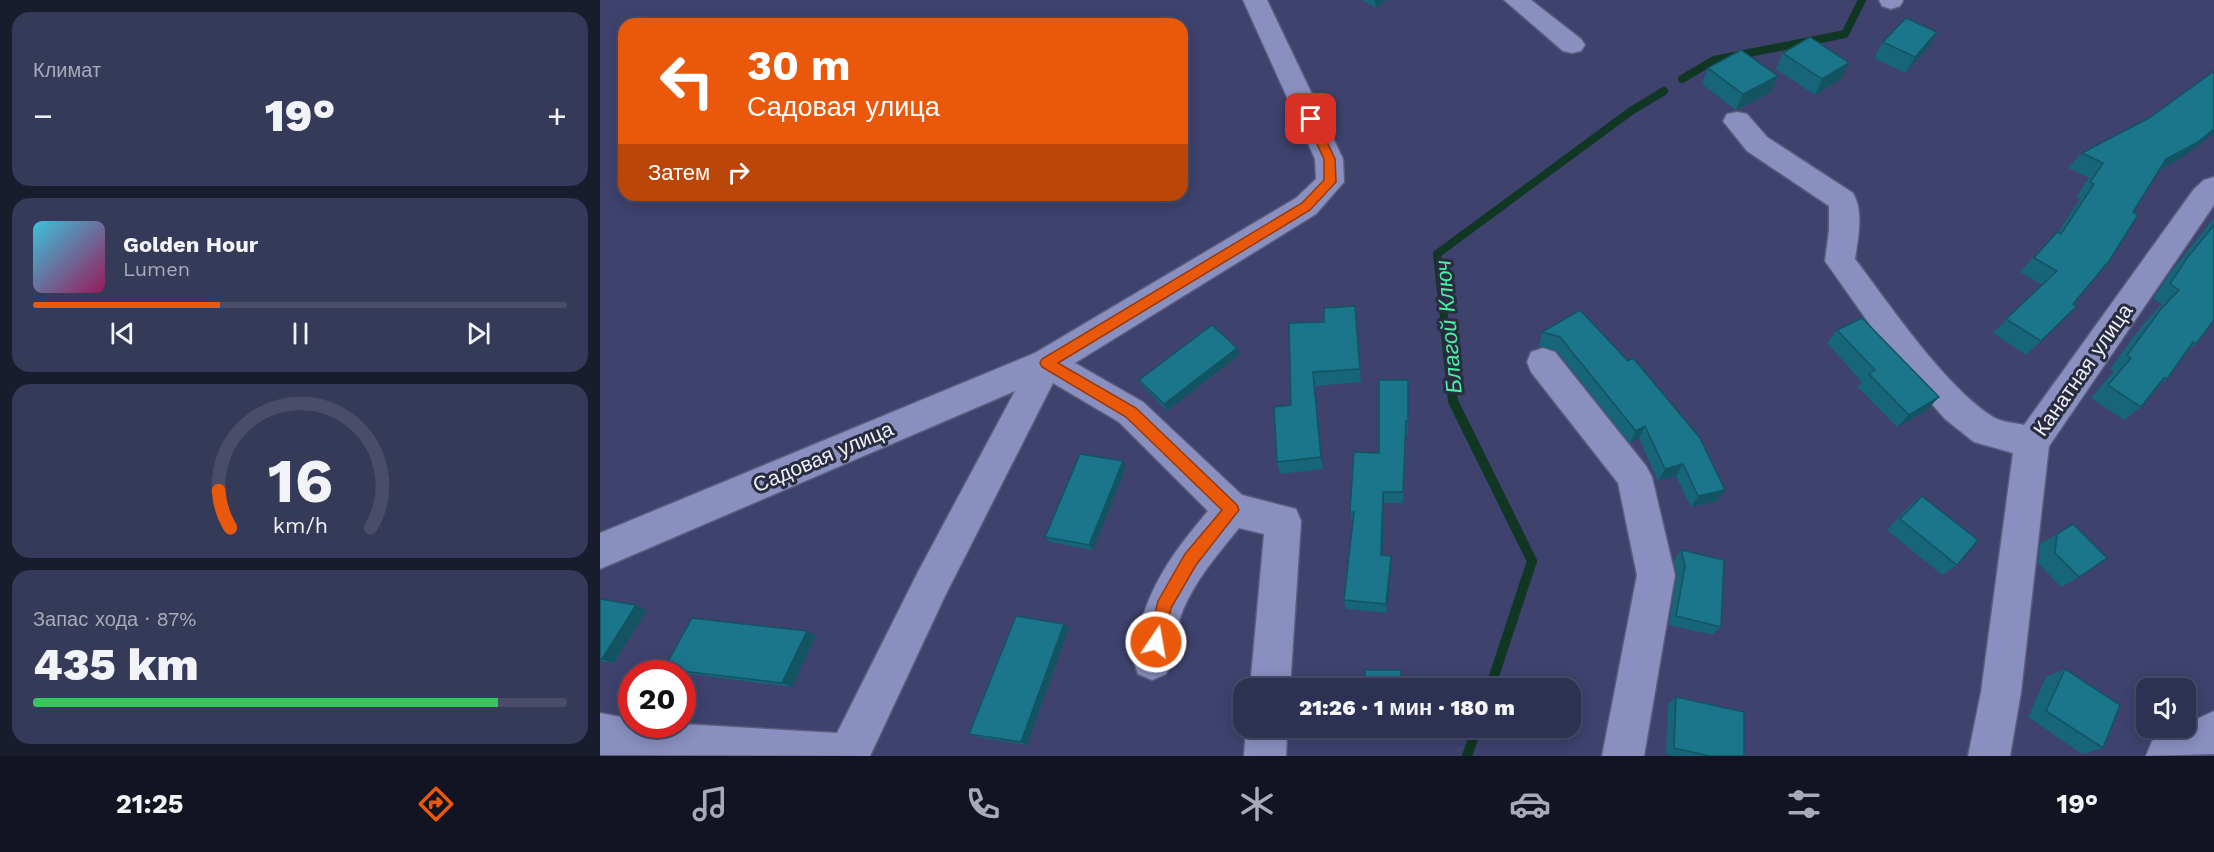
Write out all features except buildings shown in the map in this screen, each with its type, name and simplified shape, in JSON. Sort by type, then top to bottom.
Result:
[{"type":"street","name":"Садовая улица","points":[[600,551],[1047,363],[1306,206],[1330,182],[1329,159],[1255,0]]},
{"type":"street","points":[[1516,0],[1572,45]]},
{"type":"street","points":[[1737,121],[1757,144],[1843,201],[1844,230],[1840,261],[1914,360],[1957,409],[1986,431],[2032,442]]},
{"type":"street","name":"Канатная улица","points":[[1989,756],[2001,692],[2032,442],[2204,197],[2214,187]]},
{"type":"street","points":[[1543,362],[1634,477],[1656,575],[1623,756]]},
{"type":"street","points":[[600,734],[653,743],[848,755],[932,583],[1047,363],[1131,412],[1232,510],[1283,521],[1271,678]]},
{"type":"street","points":[[1152,660],[1164,606],[1190,560],[1232,510]]},
{"type":"street","points":[[2167,756],[2214,732]]},
{"type":"street","points":[[1265,756],[1267,738]]},
{"type":"waterway","name":"Благой Ключ","points":[[1682,79],[1714,60],[1845,34],[1862,0]]},
{"type":"waterway","name":"Благой Ключ","points":[[1445,327],[1437,254],[1631,111],[1664,91]]},
{"type":"waterway","name":"Благой Ключ","points":[[1445,326],[1453,401],[1532,561],[1493,678]]},
{"type":"waterway","name":"Благой Ключ","points":[[1467,756],[1473,738]]},
{"type":"route","points":[[1156,642],[1164,606],[1190,560],[1232,510],[1131,412],[1047,363],[1306,206],[1330,182],[1329,159],[1311,119]]}]
